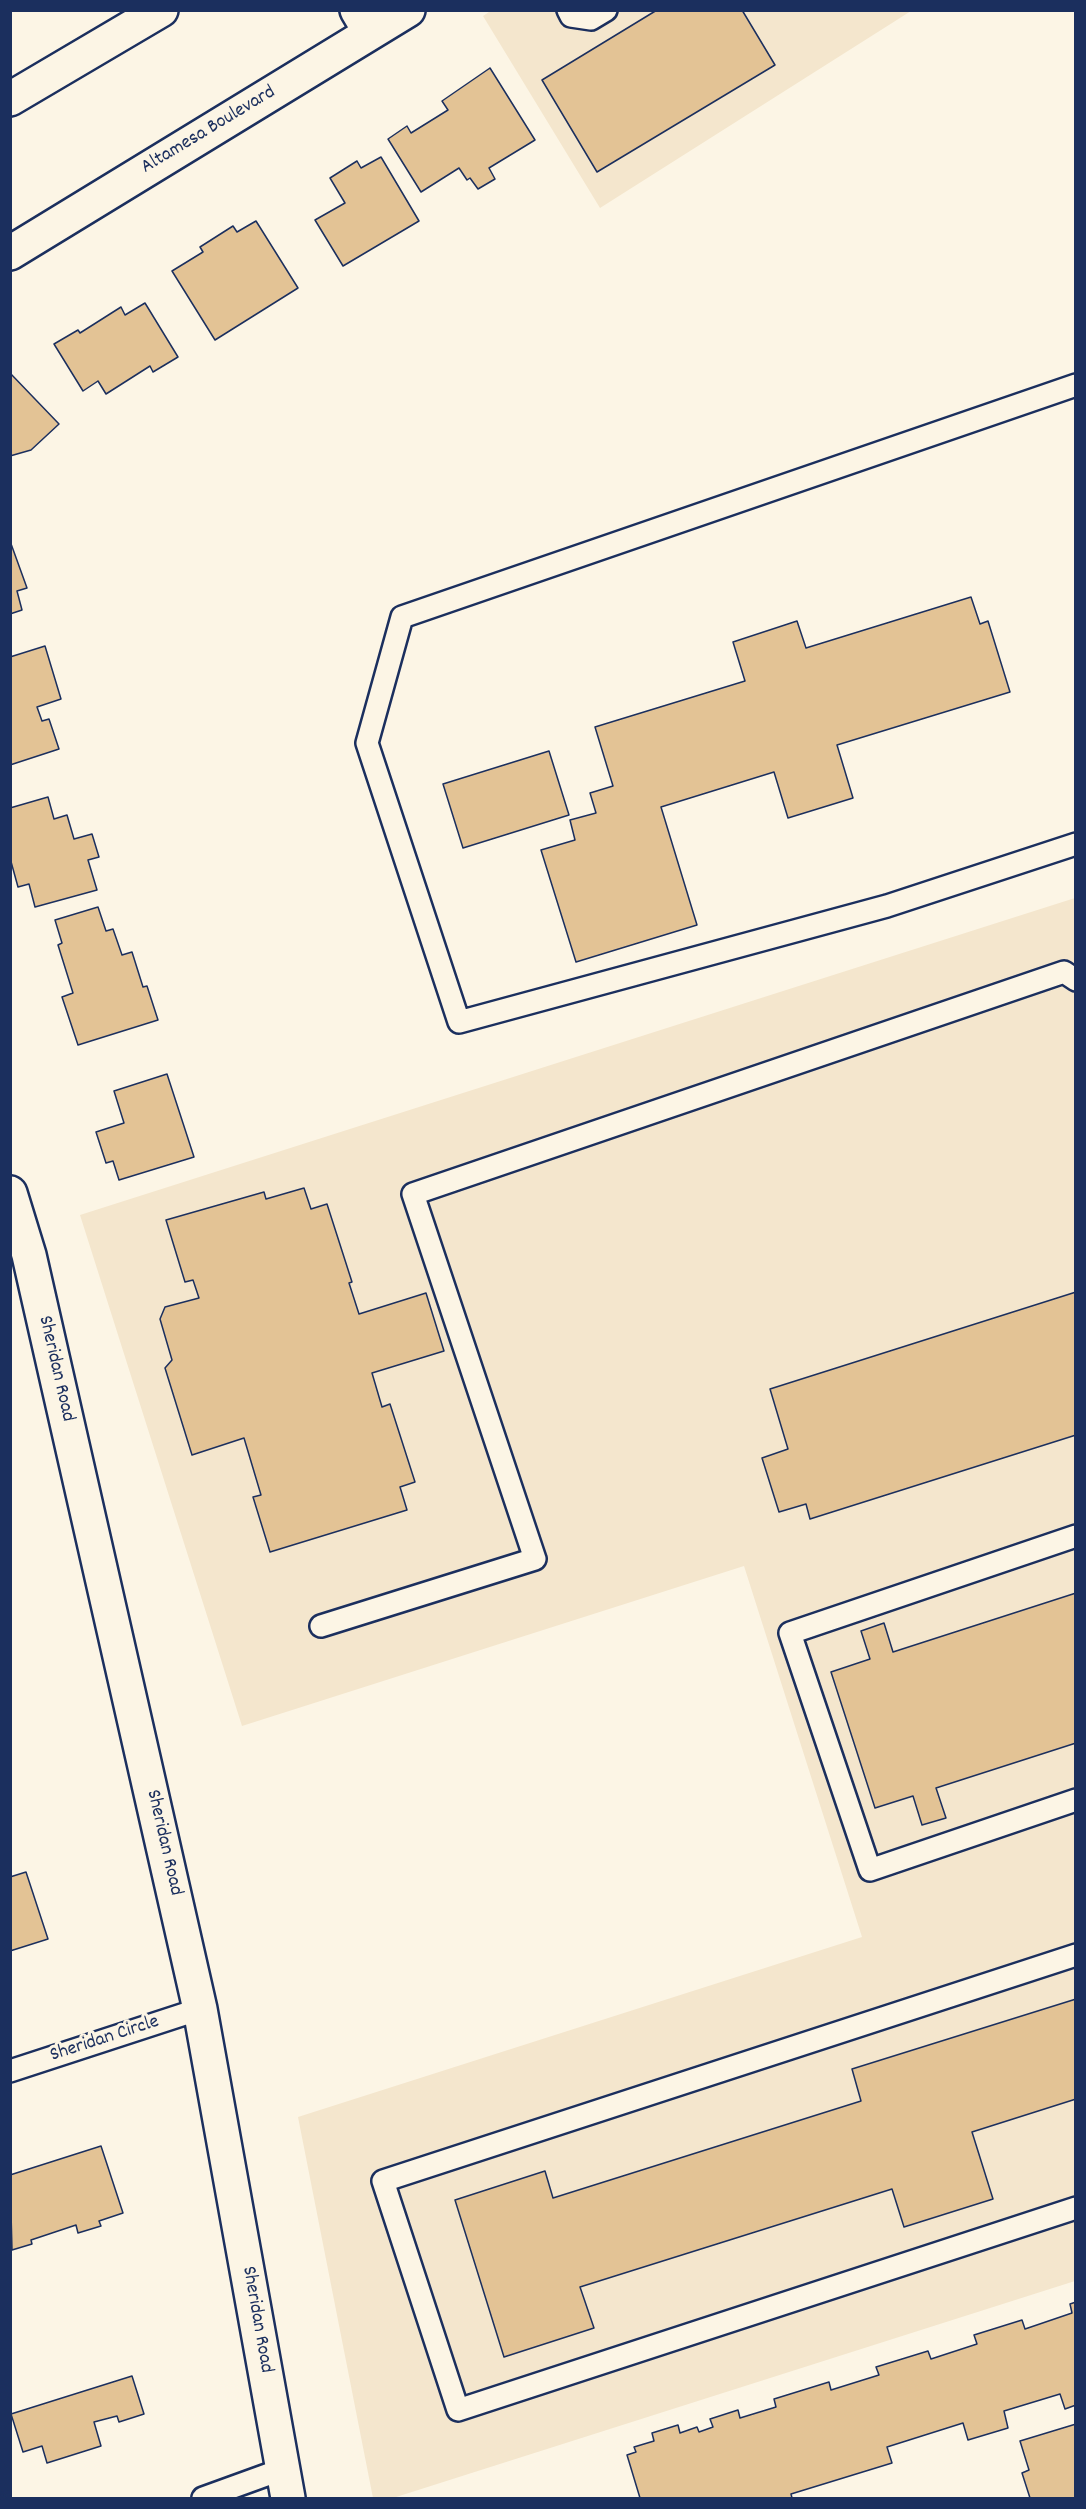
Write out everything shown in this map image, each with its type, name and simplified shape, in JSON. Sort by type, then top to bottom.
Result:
[{"type":"street","points":[[10,99],[161,10]]},
{"type":"street","name":"Altamesa Boulevard","points":[[10,253],[364,21],[408,10]]},
{"type":"street","name":"Sheridan Road","points":[[10,1193],[31,1267],[200,2009],[285,2484]]},
{"type":"lane","points":[[568,10],[572,16],[591,19],[606,10]]},
{"type":"lane","points":[[1076,385],[402,617],[367,743],[459,1022],[886,906],[1076,844]]},
{"type":"lane","points":[[321,1626],[535,1559],[412,1194],[1064,972],[1076,980]]},
{"type":"lane","points":[[1076,1536],[790,1633],[870,1870],[1076,1800]]},
{"type":"lane","points":[[1076,1955],[384,2181],[458,2409],[1076,2208]]},
{"type":"lane","name":"Sheridan Circle","points":[[10,2071],[200,2009]]},
{"type":"lane","points":[[203,2499],[285,2484]]},
{"type":"shaded area","points":[[492,10],[911,11],[600,208],[483,16]]},
{"type":"shaded area","points":[[1075,898],[1075,2281],[393,2498],[373,2498],[298,2117],[862,1937],[744,1566],[242,1726],[80,1215]]},
{"type":"building","points":[[657,10],[742,10],[775,65],[597,172],[542,80]]},
{"type":"building","points":[[490,68],[535,140],[489,168],[495,179],[478,189],[470,178],[467,180],[459,168],[421,192],[388,139],[407,126],[411,133],[448,110],[442,101]]},
{"type":"building","points":[[381,157],[419,221],[343,266],[315,220],[345,203],[330,178],[357,161],[361,168]]},
{"type":"building","points":[[256,221],[298,288],[215,340],[172,271],[203,252],[200,247],[233,226],[237,232]]},
{"type":"building","points":[[145,303],[178,357],[153,372],[150,366],[106,394],[98,381],[83,391],[54,344],[78,330],[80,333],[121,307],[125,315]]},
{"type":"building","points":[[10,373],[59,424],[31,450],[10,456]]},
{"type":"building","points":[[10,541],[27,588],[17,591],[22,610],[10,614]]},
{"type":"building","points":[[971,597],[980,624],[988,621],[1010,692],[837,745],[853,798],[788,818],[774,772],[661,807],[697,925],[576,962],[541,850],[575,840],[570,820],[596,813],[590,793],[613,786],[595,727],[745,681],[733,642],[797,621],[806,648]]},
{"type":"building","points":[[45,646],[61,699],[37,707],[42,721],[49,719],[59,749],[10,765],[10,657]]},
{"type":"building","points":[[549,751],[569,815],[463,848],[443,784]]},
{"type":"building","points":[[48,797],[54,819],[67,815],[74,839],[92,834],[99,857],[88,860],[97,890],[35,907],[29,884],[18,887],[10,858],[10,808]]},
{"type":"building","points":[[98,907],[106,931],[113,929],[122,955],[132,952],[143,987],[147,986],[158,1020],[78,1045],[62,997],[73,993],[58,945],[62,943],[55,920]]},
{"type":"building","points":[[167,1074],[194,1157],[119,1180],[113,1161],[106,1163],[96,1132],[124,1123],[114,1091]]},
{"type":"building","points":[[304,1188],[311,1209],[327,1204],[352,1282],[349,1283],[359,1314],[426,1293],[444,1351],[372,1373],[382,1407],[390,1404],[415,1482],[400,1487],[407,1510],[270,1552],[253,1497],[261,1495],[244,1438],[192,1455],[165,1368],[172,1360],[160,1319],[165,1307],[199,1298],[193,1280],[185,1282],[166,1220],[264,1192],[266,1199]]},
{"type":"building","points":[[1076,1292],[1076,1435],[810,1519],[806,1504],[779,1512],[762,1458],[788,1449],[770,1389]]},
{"type":"building","points":[[1076,1593],[1076,1743],[936,1788],[946,1818],[922,1825],[913,1796],[875,1808],[831,1672],[870,1659],[861,1631],[884,1623],[893,1652]]},
{"type":"building","points":[[26,1872],[48,1939],[10,1951],[10,1877]]},
{"type":"building","points":[[1076,1999],[1076,2099],[972,2132],[993,2199],[904,2227],[892,2189],[580,2287],[594,2328],[504,2357],[455,2200],[545,2171],[553,2198],[861,2101],[852,2069]]},
{"type":"building","points":[[101,2146],[123,2213],[99,2221],[101,2226],[78,2233],[76,2225],[31,2240],[32,2244],[12,2250],[10,2175]]},
{"type":"building","points":[[1076,2302],[1076,2405],[1065,2409],[1060,2394],[1004,2411],[1008,2428],[968,2440],[963,2423],[887,2447],[892,2463],[791,2494],[792,2498],[640,2498],[627,2455],[636,2452],[634,2447],[654,2441],[652,2433],[678,2425],[680,2433],[697,2427],[699,2432],[713,2427],[710,2419],[738,2410],[740,2418],[776,2407],[774,2399],[829,2382],[831,2390],[879,2375],[876,2367],[928,2351],[931,2359],[977,2344],[974,2335],[1022,2320],[1025,2329],[1072,2313],[1070,2304]]},
{"type":"building","points":[[132,2376],[144,2414],[119,2422],[117,2416],[94,2422],[101,2446],[47,2463],[42,2446],[23,2452],[11,2414]]},
{"type":"building","points":[[1076,2424],[1076,2498],[1030,2498],[1022,2473],[1029,2470],[1020,2441]]}]
